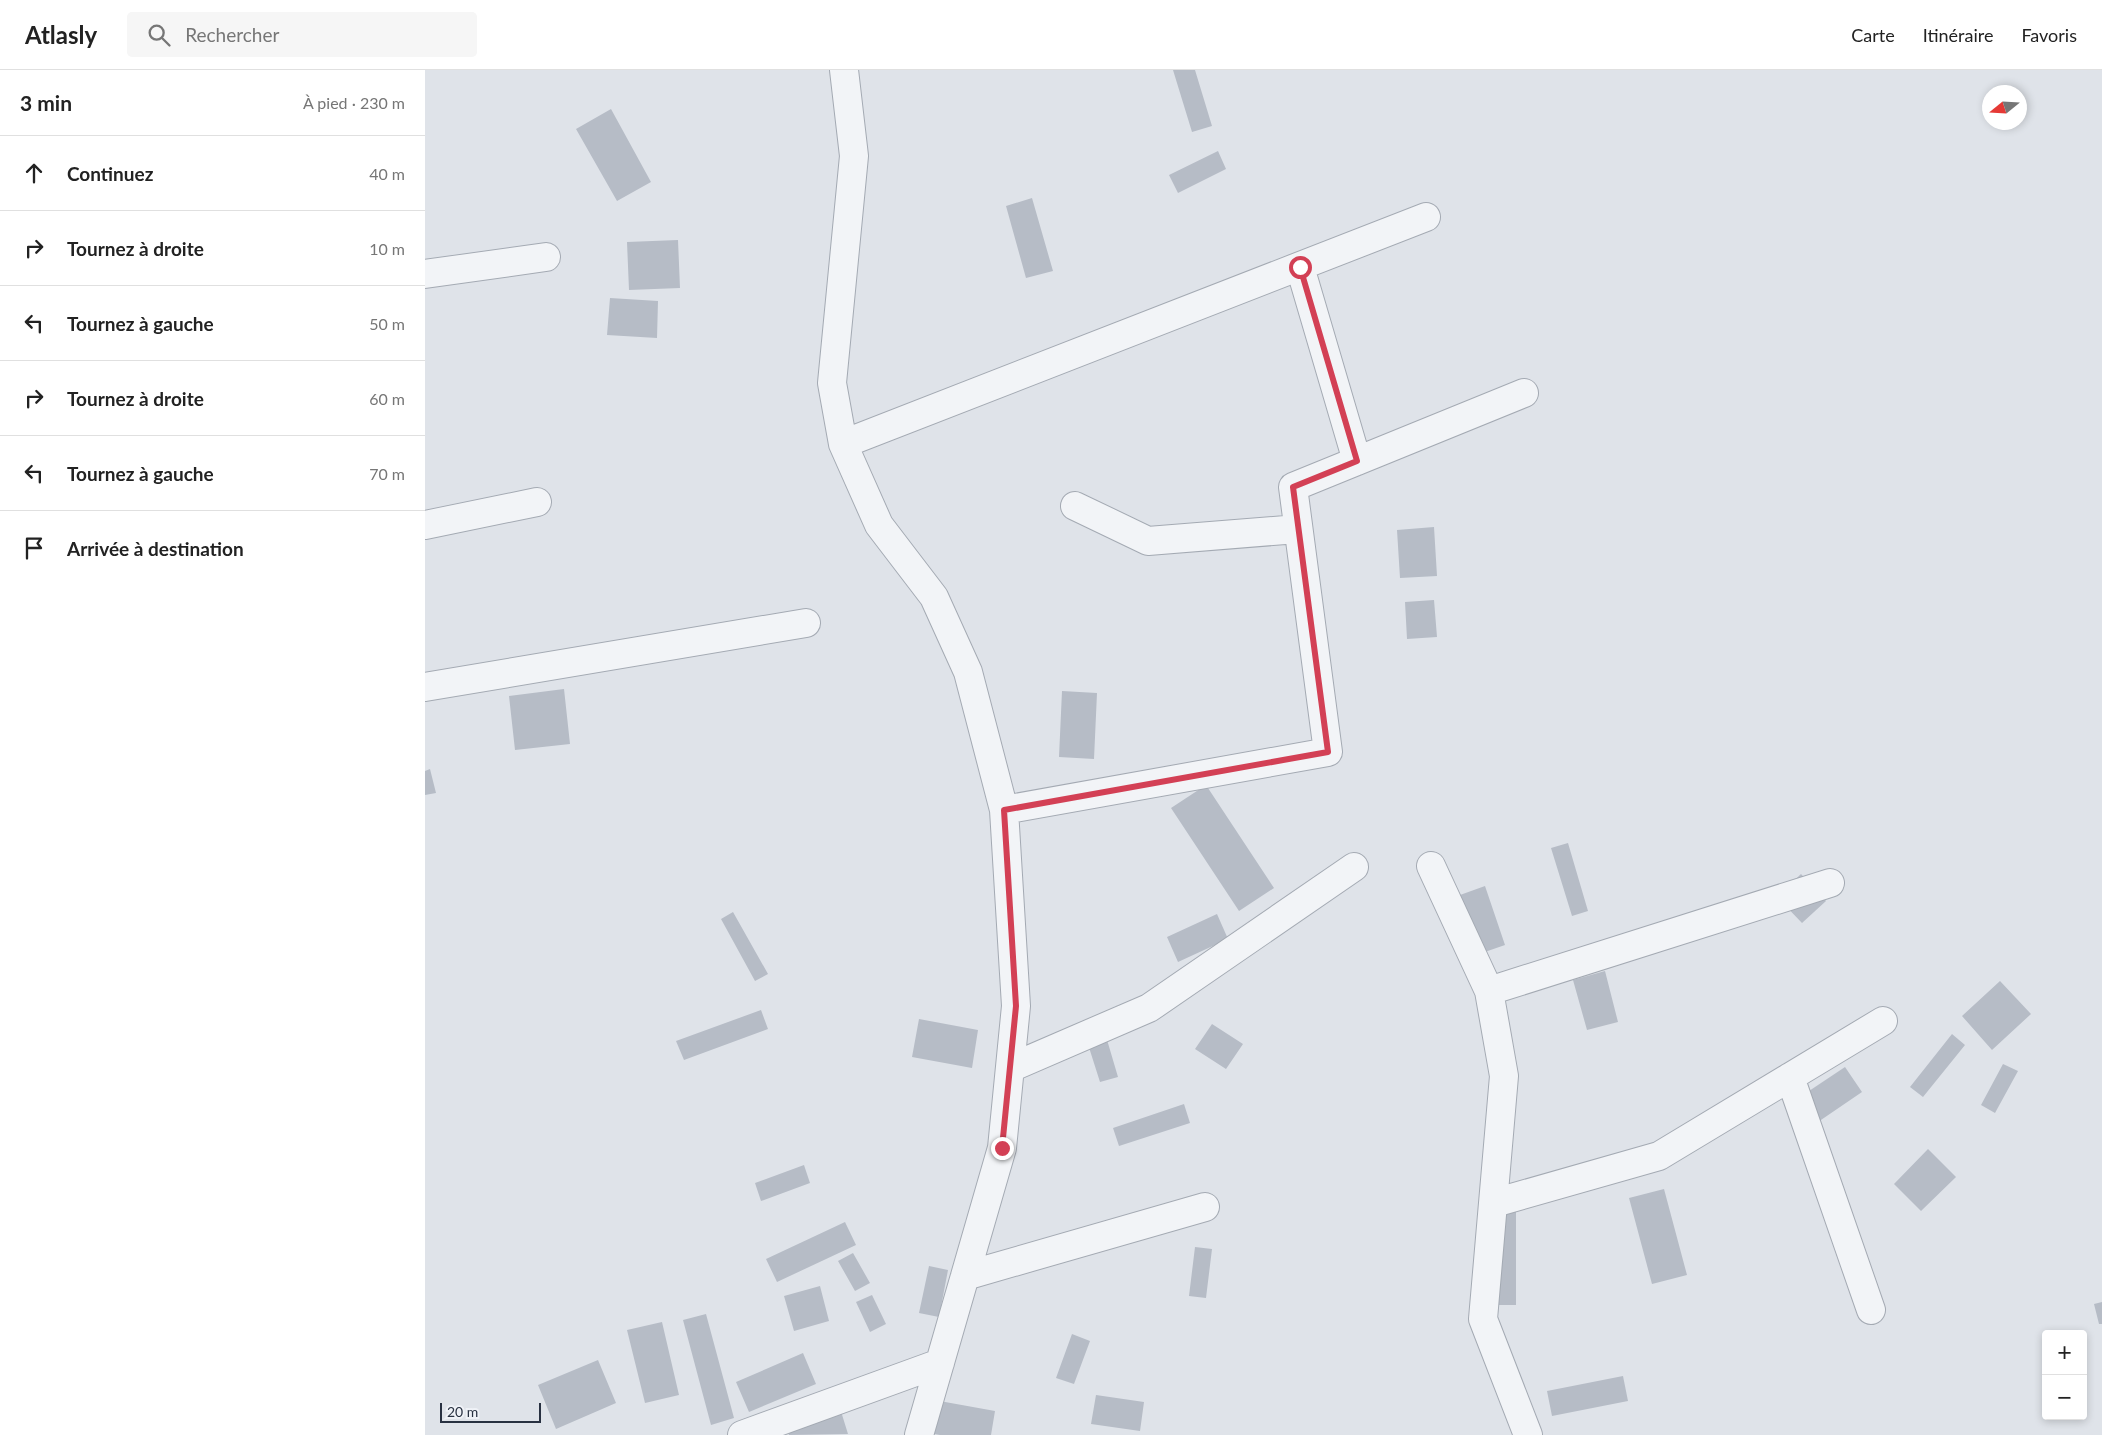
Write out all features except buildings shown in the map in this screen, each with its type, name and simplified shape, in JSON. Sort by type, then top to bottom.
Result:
[{"type":"street","points":[[844,70],[854,156],[832,383],[843,444],[879,525],[934,597],[964,664],[1004,810],[1016,1006],[1002,1148],[919,1435]]},
{"type":"street","points":[[843,444],[1426,218]]},
{"type":"street","points":[[425,274],[546,257]]},
{"type":"street","points":[[1300,267],[1357,461]]},
{"type":"street","points":[[1004,810],[1328,752],[1293,487],[1524,393]]},
{"type":"street","points":[[425,525],[537,502]]},
{"type":"street","points":[[1075,506],[1148,541],[1298,528]]},
{"type":"street","points":[[425,687],[806,623]]},
{"type":"street","points":[[1431,866],[1489,991],[1504,1076],[1483,1319],[1529,1435]]},
{"type":"street","points":[[1010,1068],[1149,1008],[1354,867]]},
{"type":"street","points":[[1489,991],[1830,883]]},
{"type":"street","points":[[1494,1203],[1659,1156],[1883,1021]]},
{"type":"street","points":[[1789,1076],[1871,1310]]},
{"type":"street","points":[[965,1276],[1205,1207]]},
{"type":"street","points":[[742,1435],[940,1363]]},
{"type":"route","points":[[1002,1148],[1016,1006],[1004,810],[1328,752],[1293,487],[1357,461],[1300,267]]}]
